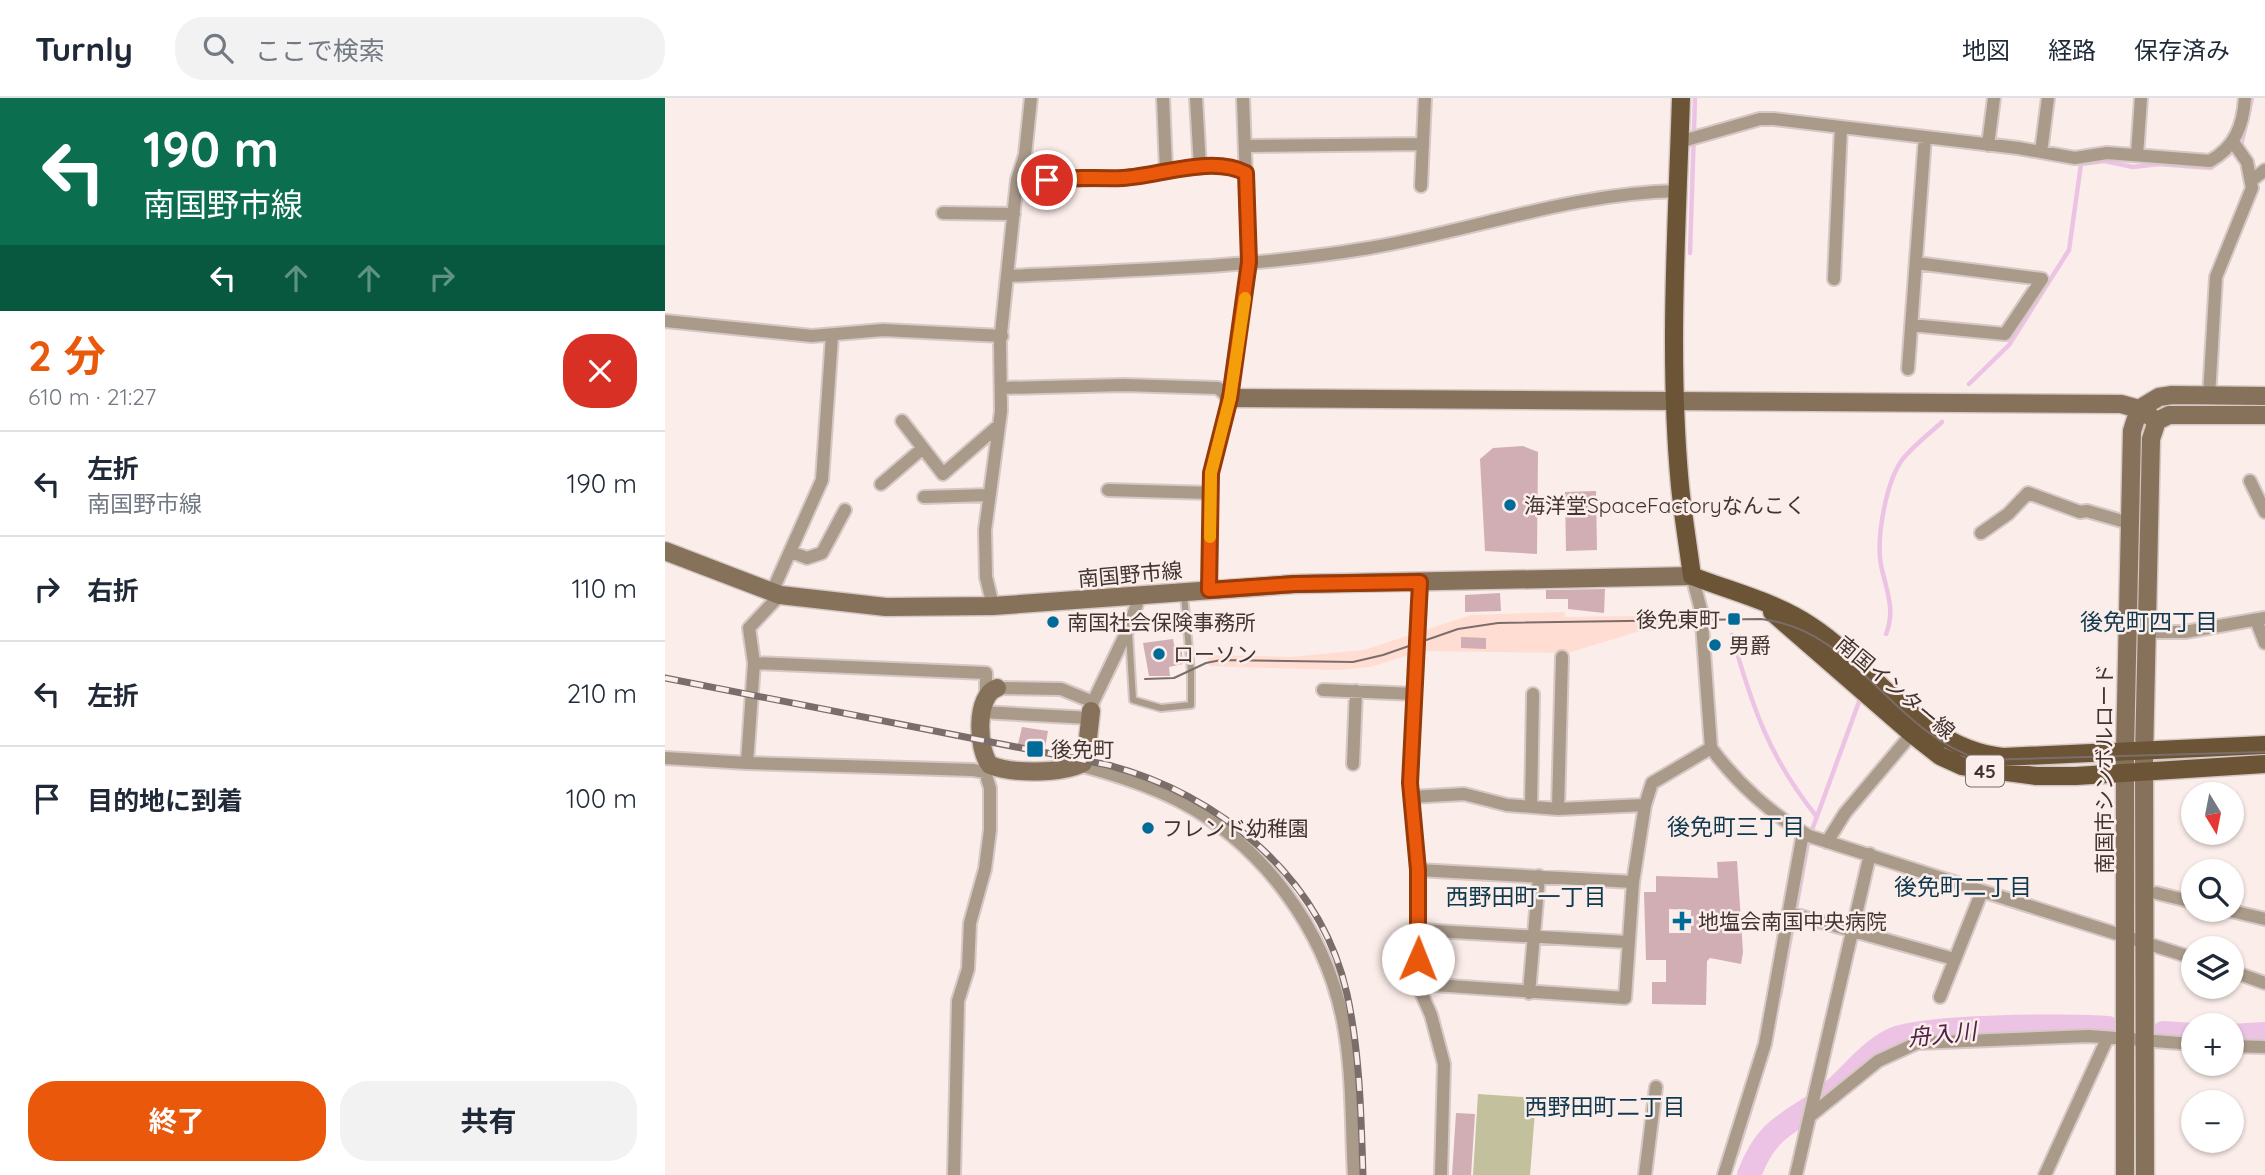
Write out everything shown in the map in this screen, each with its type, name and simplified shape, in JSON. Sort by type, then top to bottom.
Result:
[{"type":"main road","points":[[1681,98],[1677,191],[1676,400],[1680,486],[1692,576]]},
{"type":"main road","name":"南国インター線","points":[[1692,576],[1763,603],[1794,634],[1917,728],[1952,762],[1975,769],[2036,776],[2265,764]]},
{"type":"main road","name":"南国インター線","points":[[1917,728],[1960,747],[1993,756],[2265,745]]},
{"type":"street","points":[[993,607],[986,577],[984,551],[1002,387],[999,362],[1017,180],[1025,155],[1031,98]]},
{"type":"street","points":[[1163,98],[1166,169]]},
{"type":"street","points":[[1196,98],[1200,168]]},
{"type":"street","points":[[1209,590],[1211,473],[1230,398],[1249,262],[1243,98]]},
{"type":"street","points":[[1421,186],[1425,98]]},
{"type":"street","points":[[1989,145],[1994,98]]},
{"type":"street","points":[[2041,152],[2048,98]]},
{"type":"street","points":[[2137,155],[2141,98]]},
{"type":"street","points":[[1679,142],[1760,119],[1925,137],[2075,158],[2107,153],[2210,161],[2223,154],[2240,130],[2245,98]]},
{"type":"street","points":[[1834,279],[1841,127]]},
{"type":"street","points":[[1908,369],[1925,137]]},
{"type":"street","points":[[2209,396],[2216,277],[2252,188],[2247,162],[2233,142]]},
{"type":"street","points":[[1245,146],[1423,144]]},
{"type":"street","points":[[1017,180],[1125,178],[1166,169],[1236,167],[1246,173]]},
{"type":"street","points":[[2252,180],[2265,170]]},
{"type":"street","points":[[1009,276],[1249,262],[1379,246],[1443,234],[1551,206],[1622,193],[1677,191]]},
{"type":"street","points":[[943,213],[1014,214]]},
{"type":"street","points":[[1911,325],[2005,334],[2042,279],[1916,263]]},
{"type":"street","points":[[665,321],[832,336],[883,330],[1002,336]]},
{"type":"street","points":[[747,763],[754,663],[749,628],[776,593],[823,480],[832,336]]},
{"type":"street","points":[[1002,387],[1124,385],[1218,388],[1230,398],[2121,404],[2139,409],[2157,421],[2177,414],[2265,415]]},
{"type":"street","points":[[2139,409],[2159,397],[2265,396]]},
{"type":"street","name":"南国市シンボルロード","points":[[2139,409],[2132,432],[2125,750],[2135,771],[2146,942],[2145,1175]]},
{"type":"street","points":[[902,421],[943,474],[998,426]]},
{"type":"street","name":"南国市シンボルロード","points":[[2125,1175],[2127,935],[2135,771],[2144,749],[2151,439],[2157,421]]},
{"type":"street","points":[[881,484],[923,448]]},
{"type":"street","points":[[2250,481],[2264,508]]},
{"type":"street","points":[[1108,490],[1211,493]]},
{"type":"street","points":[[1980,533],[2008,514],[2028,493],[2080,512],[2087,511],[2129,523]]},
{"type":"street","points":[[924,497],[989,495]]},
{"type":"street","points":[[791,552],[807,558],[822,553],[845,510]]},
{"type":"street","name":"南国野市線","points":[[665,551],[776,593],[886,607],[993,607],[1139,598],[1294,584],[1692,576]]},
{"type":"street","points":[[1692,576],[1701,610],[1711,748],[1753,793],[1803,832],[1827,842],[2181,954]]},
{"type":"street","points":[[1420,582],[1411,797],[1418,870],[1418,959],[1434,985],[1625,998],[1627,942],[1644,805],[1652,783],[1711,748]]},
{"type":"street","points":[[1079,765],[1086,756],[1091,711],[1129,627],[1139,598]]},
{"type":"street","points":[[2147,632],[2185,632],[2260,619],[2265,643]]},
{"type":"street","points":[[1558,809],[1562,657]]},
{"type":"street","points":[[754,663],[986,673],[988,699],[983,750],[990,788],[990,830],[985,869],[970,923],[968,970],[958,1001],[954,1175]]},
{"type":"street","points":[[988,699],[1061,689],[1091,711]]},
{"type":"street","points":[[1323,690],[1415,694]]},
{"type":"street","points":[[1353,764],[1356,691]]},
{"type":"street","points":[[1531,807],[1534,694]]},
{"type":"street","points":[[988,699],[1091,711]]},
{"type":"street","points":[[1827,842],[1845,813],[1917,728]]},
{"type":"street","points":[[665,758],[747,763],[987,769],[1018,773],[1079,765],[1149,788],[1207,818],[1265,869],[1297,908],[1324,958],[1343,1021],[1354,1175]]},
{"type":"street","points":[[1411,797],[1464,794],[1507,805],[1558,809],[1644,805]]},
{"type":"street","points":[[1724,1175],[1765,1044],[1803,832]]},
{"type":"street","points":[[1796,1175],[1870,854]]},
{"type":"street","points":[[1418,870],[1633,882]]},
{"type":"street","points":[[1529,993],[1539,876]]},
{"type":"street","points":[[1940,997],[1982,891]]},
{"type":"street","points":[[2156,893],[2181,899]]},
{"type":"street","points":[[1789,913],[1954,959]]},
{"type":"street","points":[[2244,914],[2265,919]]},
{"type":"street","points":[[1419,930],[1627,942]]},
{"type":"street","points":[[1418,959],[1409,965],[1431,1015],[1444,1064],[1441,1175]]},
{"type":"street","points":[[2244,976],[2265,983]]},
{"type":"street","points":[[1810,1114],[1878,1061],[1917,1043],[2076,1036],[2181,1043]]},
{"type":"street","points":[[2045,1175],[2107,1039]]},
{"type":"street","points":[[2244,1046],[2265,1047]]},
{"type":"street","points":[[1645,1175],[1656,1087]]},
{"type":"lane","points":[[1129,627],[1133,701],[1161,708],[1191,705],[1191,671],[1184,593]]},
{"type":"shaded area","points":[[1565,612],[1565,617],[1696,615],[1696,627],[1636,632],[1568,653],[1422,651],[1370,667],[1339,670],[1209,666],[1208,658],[1214,655],[1290,657],[1364,650],[1471,615]]},
{"type":"shaded area","points":[[1478,1094],[1536,1098],[1530,1175],[1473,1175]]},
{"type":"building","name":"海洋堂SpaceFactoryなんこく","points":[[1523,446],[1538,452],[1537,554],[1485,551],[1480,459],[1493,448]]},
{"type":"building","points":[[1596,491],[1597,550],[1566,551],[1565,492]]},
{"type":"building","points":[[1605,589],[1604,613],[1568,609],[1568,599],[1546,599],[1546,590]]},
{"type":"building","points":[[1500,593],[1501,611],[1465,612],[1465,595]]},
{"type":"building","points":[[1461,637],[1486,638],[1486,649],[1461,648]]},
{"type":"building","points":[[1173,639],[1174,645],[1181,645],[1183,664],[1169,667],[1170,676],[1149,676],[1143,643]]},
{"type":"building","points":[[1022,727],[1048,731],[1045,748],[1018,744]]},
{"type":"building","points":[[1737,861],[1743,952],[1741,964],[1710,958],[1707,961],[1706,1005],[1652,1004],[1652,982],[1666,982],[1666,960],[1646,960],[1644,892],[1656,892],[1656,876],[1718,878],[1717,862]],"holes":[[[1669,909],[1691,910],[1691,933],[1669,933]]]},
{"type":"building","points":[[1456,1113],[1475,1114],[1471,1175],[1452,1175]]},
{"type":"waterway","points":[[1690,253],[1695,98]]},
{"type":"waterway","points":[[2242,142],[2252,98]]},
{"type":"waterway","points":[[1969,384],[2009,345],[2069,250],[2081,164],[2104,161],[2133,167],[2159,164],[2211,168],[2234,151]]},
{"type":"waterway","points":[[1886,634],[1890,608],[1881,565],[1880,540],[1887,496],[1902,460],[1942,422]]},
{"type":"waterway","points":[[1732,635],[1764,731],[1787,774],[1817,817]]},
{"type":"waterway","points":[[1812,830],[1860,699]]},
{"type":"waterway","points":[[1780,996],[1808,843]]},
{"type":"waterway","name":"舟入川","points":[[1749,1175],[1762,1148],[1777,1130],[1830,1094],[1871,1054],[1890,1041],[1906,1036],[1961,1029],[2108,1028]]},
{"type":"waterway","name":"舟入川","points":[[2163,1033],[2181,1034]]},
{"type":"waterway","name":"舟入川","points":[[2244,1035],[2265,1034]]},
{"type":"waterway","points":[[1737,1154],[1756,1092]]},
{"type":"tram line","points":[[1145,679],[1174,678],[1206,663],[1221,660],[1353,662],[1383,655],[1458,629],[1498,623],[1761,619],[1794,627],[1823,642],[1849,661],[1922,728],[1950,746],[1981,760],[2265,752]]},
{"type":"railway","points":[[665,678],[1108,765],[1149,778],[1226,819],[1259,846],[1289,878],[1314,913],[1334,952],[1347,994],[1355,1039],[1363,1175]]},
{"type":"slow traffic","points":[[1210,537],[1211,473],[1230,398],[1245,298]]},
{"type":"place","name":"海洋堂SpaceFactoryなんこく","points":[[1510,505]]},
{"type":"place","name":"後免東町","points":[[1734,619]]},
{"type":"place","name":"南国社会保険事務所","points":[[1053,622]]},
{"type":"place","name":"男爵","points":[[1715,645]]},
{"type":"place","name":"ローソン","points":[[1159,654]]},
{"type":"place","name":"後免町","points":[[1035,749]]},
{"type":"place","name":"フレンド幼稚園","points":[[1148,828]]},
{"type":"place","name":"地塩会南国中央病院","points":[[1682,921]]},
{"type":"district","name":"後免町四丁目","points":[[2149,621]]},
{"type":"district","name":"後免町三丁目","points":[[1736,826]]},
{"type":"district","name":"後免町二丁目","points":[[1963,886]]},
{"type":"district","name":"西野田町一丁目","points":[[1526,896]]},
{"type":"district","name":"西野田町二丁目","points":[[1605,1106]]},
{"type":"route","points":[[1047,180],[1125,178],[1166,169],[1236,167],[1246,173],[1249,262],[1230,398],[1211,473],[1209,590],[1294,584],[1420,582],[1419,648],[1410,783],[1418,870],[1418,959]]}]
